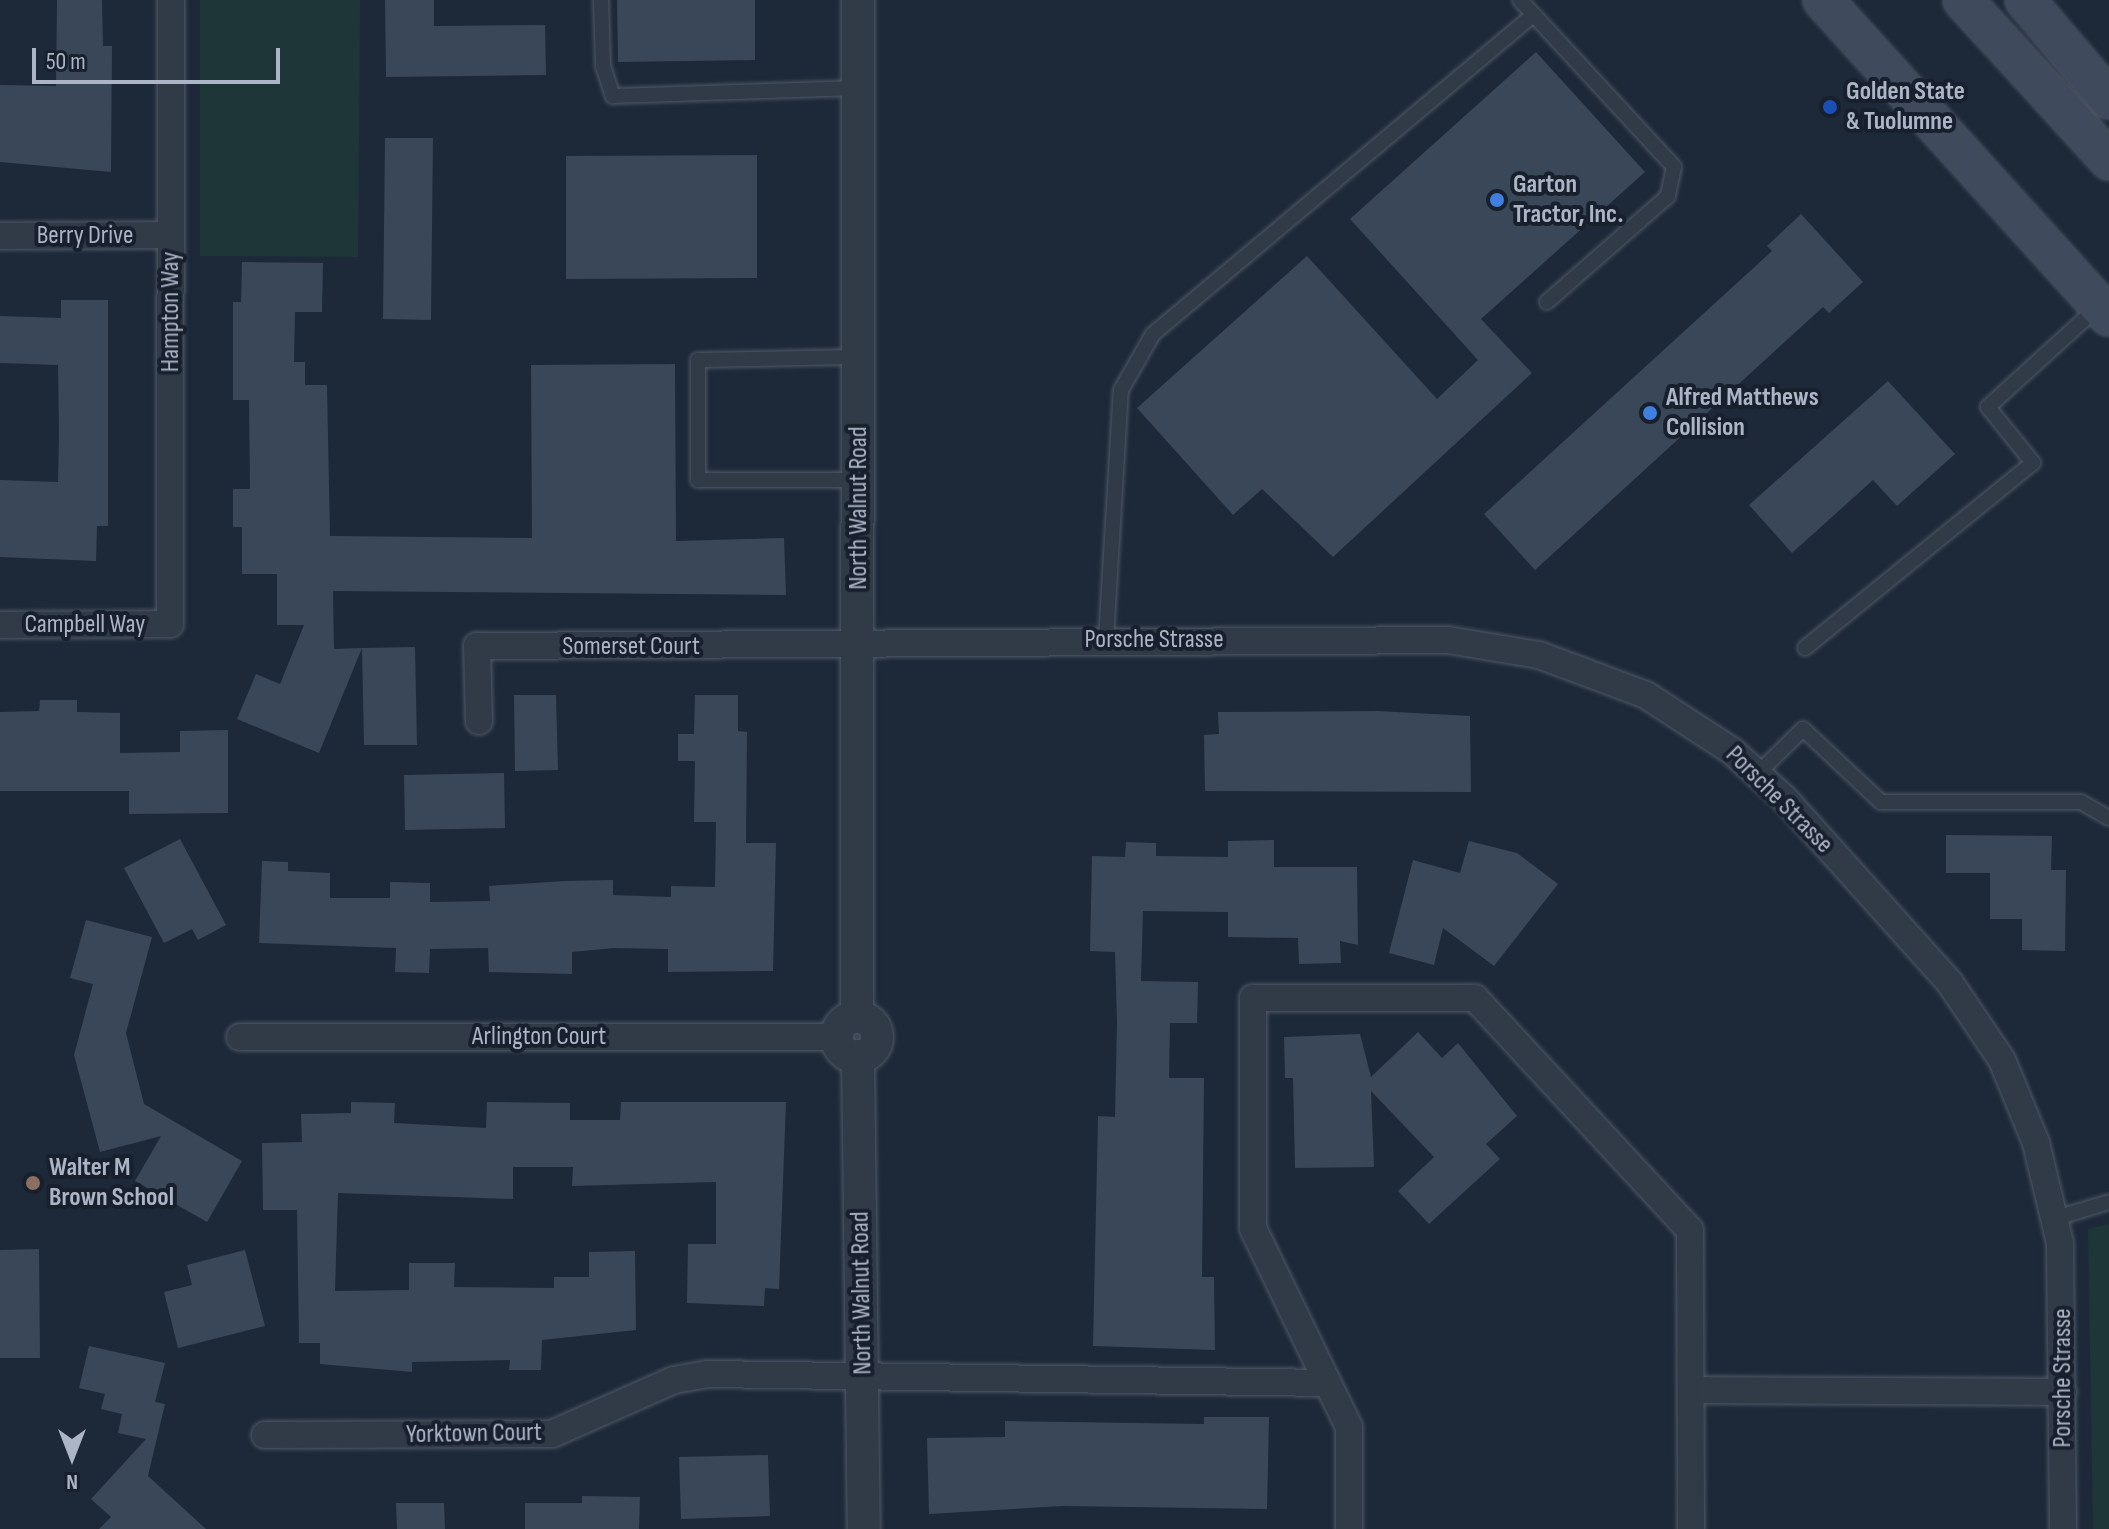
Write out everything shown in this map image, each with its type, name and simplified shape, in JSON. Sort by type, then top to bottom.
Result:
[{"type":"main road","points":[[1823,0],[2104,311]]},
{"type":"main road","points":[[1963,0],[2109,160]]},
{"type":"main road","points":[[2025,0],[2109,99]]},
{"type":"street","name":"Hampton Way","points":[[170,624],[171,0]]},
{"type":"street","name":"North Walnut Road","points":[[858,0],[859,644],[851,1037],[863,1374],[864,1529]]},
{"type":"street","name":"Berry Drive","points":[[0,236],[171,235]]},
{"type":"street","name":"Campbell Way","points":[[0,625],[170,624]]},
{"type":"street","name":"Porsche Strasse","points":[[859,644],[1423,639],[1511,648],[1646,695],[1758,773],[1971,1009],[2027,1116],[2056,1218],[2063,1392],[2063,1529]]},
{"type":"street","name":"Somerset Court","points":[[479,721],[477,646],[859,644]]},
{"type":"street","points":[[1349,1529],[1349,1427],[1253,1228],[1253,998],[1475,998],[1690,1230],[1691,1529]]},
{"type":"street","name":"Arlington Court","points":[[240,1037],[851,1037]]},
{"type":"street","name":"Yorktown Court","points":[[265,1435],[534,1436],[585,1424],[688,1376],[863,1374],[1327,1383]]},
{"type":"street","points":[[1691,1390],[2063,1392]]},
{"type":"lane","points":[[601,0],[603,66],[613,96],[766,96],[858,88]]},
{"type":"lane","points":[[1520,0],[1530,18],[1674,167],[1668,196],[1547,302]]},
{"type":"lane","points":[[1106,640],[1121,390],[1153,334],[1530,18]]},
{"type":"lane","points":[[1805,648],[2033,463],[1988,407],[2104,311]]},
{"type":"lane","points":[[859,357],[698,360],[698,480],[859,480]]},
{"type":"lane","points":[[1758,773],[1803,729],[1881,802],[2081,802],[2109,818]]},
{"type":"lane","points":[[2056,1218],[2109,1202]]},
{"type":"green space","points":[[200,0],[360,0],[358,257],[200,256]]},
{"type":"green space","points":[[2109,1224],[2109,1529],[2093,1529],[2088,1229]]},
{"type":"building","points":[[57,0],[102,0],[103,46],[112,46],[111,172],[0,162],[0,85],[56,86]]},
{"type":"building","points":[[385,0],[434,0],[434,26],[545,25],[546,75],[386,77]]},
{"type":"building","points":[[617,0],[755,0],[755,60],[618,62]]},
{"type":"building","points":[[1536,52],[1645,172],[1481,319],[1532,373],[1333,557],[1262,489],[1233,515],[1137,408],[1307,256],[1437,399],[1478,360],[1350,219]]},
{"type":"building","points":[[385,138],[433,138],[431,320],[383,319]]},
{"type":"building","points":[[757,155],[757,278],[566,279],[566,156]]},
{"type":"building","name":"Alfred Matthews Collision","points":[[1801,214],[1863,282],[1829,313],[1823,307],[1535,570],[1484,514],[1772,251],[1767,246]]},
{"type":"building","points":[[242,262],[323,263],[322,312],[295,312],[294,362],[305,362],[305,385],[327,385],[330,536],[532,538],[531,365],[675,364],[676,541],[784,538],[786,595],[333,591],[334,649],[362,648],[319,753],[237,719],[256,674],[280,684],[304,625],[277,625],[277,574],[242,574],[242,527],[233,527],[233,489],[250,489],[249,400],[233,400],[233,302],[241,302]]},
{"type":"building","points":[[61,300],[108,300],[108,526],[97,526],[96,561],[0,557],[0,480],[58,482],[59,434],[58,365],[0,363],[0,316],[61,318]]},
{"type":"building","points":[[1888,381],[1955,454],[1897,506],[1873,480],[1792,553],[1749,505]]},
{"type":"building","points":[[415,647],[417,745],[364,745],[362,648]]},
{"type":"building","points":[[514,695],[556,695],[558,770],[515,771]]},
{"type":"building","points":[[695,695],[738,695],[738,731],[747,732],[746,843],[776,843],[773,971],[668,972],[668,949],[614,948],[572,952],[572,974],[489,972],[488,948],[430,949],[429,973],[395,972],[396,948],[259,943],[262,861],[288,862],[288,871],[330,873],[330,898],[390,898],[390,882],[430,883],[430,902],[490,901],[489,886],[564,881],[613,880],[613,895],[671,897],[671,886],[715,887],[716,822],[694,822],[695,761],[678,761],[678,734],[694,734]]},
{"type":"building","points":[[40,700],[77,700],[77,712],[120,713],[120,753],[180,752],[180,731],[228,730],[228,813],[129,814],[129,791],[0,791],[0,712],[39,711]]},
{"type":"building","points":[[1378,711],[1470,716],[1471,792],[1205,791],[1204,735],[1219,734],[1218,712]]},
{"type":"building","points":[[504,773],[505,828],[405,830],[404,775]]},
{"type":"building","points":[[1946,835],[2052,836],[2051,870],[2066,870],[2065,951],[2022,950],[2022,919],[1990,919],[1990,873],[1946,873]]},
{"type":"building","points":[[180,839],[226,925],[198,940],[192,929],[164,943],[124,868]]},
{"type":"building","points":[[1274,840],[1274,867],[1357,867],[1358,945],[1340,941],[1341,963],[1299,964],[1298,938],[1228,937],[1228,912],[1143,911],[1141,981],[1198,982],[1197,1023],[1170,1023],[1169,1078],[1204,1078],[1202,1277],[1214,1277],[1215,1350],[1093,1346],[1098,1116],[1115,1117],[1117,1022],[1115,952],[1090,951],[1092,856],[1125,857],[1126,842],[1156,843],[1156,856],[1228,857],[1228,841]]},
{"type":"building","points":[[1469,841],[1517,853],[1558,884],[1494,966],[1443,928],[1434,965],[1389,953],[1413,860],[1460,873]]},
{"type":"building","points":[[86,920],[152,937],[126,1033],[144,1104],[242,1161],[207,1222],[135,1181],[161,1136],[100,1152],[74,1055],[93,984],[70,978]]},
{"type":"building","points":[[1418,1032],[1442,1058],[1458,1043],[1517,1116],[1486,1144],[1500,1159],[1429,1224],[1398,1191],[1434,1157],[1371,1091],[1374,1167],[1295,1168],[1293,1078],[1285,1078],[1284,1037],[1360,1034],[1371,1077]]},
{"type":"building","points":[[351,1102],[395,1103],[394,1123],[486,1128],[487,1102],[570,1103],[570,1120],[620,1120],[621,1102],[786,1102],[779,1289],[765,1288],[764,1306],[687,1303],[688,1244],[716,1244],[716,1182],[572,1186],[573,1167],[513,1167],[513,1199],[338,1193],[335,1291],[409,1290],[409,1263],[455,1263],[454,1287],[554,1288],[554,1277],[589,1277],[589,1252],[635,1251],[636,1330],[542,1340],[541,1370],[509,1370],[510,1360],[412,1362],[412,1372],[320,1364],[320,1343],[299,1343],[297,1210],[263,1210],[262,1143],[302,1142],[301,1114],[351,1113]]},
{"type":"building","points":[[39,1249],[40,1358],[0,1358],[0,1250]]},
{"type":"building","points":[[245,1250],[265,1326],[178,1348],[164,1292],[192,1285],[187,1265]]},
{"type":"building","points":[[89,1346],[165,1363],[155,1402],[165,1404],[148,1476],[206,1529],[99,1529],[111,1517],[91,1499],[146,1439],[118,1433],[122,1414],[101,1409],[105,1394],[79,1388]]},
{"type":"building","points":[[1204,1417],[1269,1417],[1267,1509],[1062,1506],[929,1514],[927,1438],[1005,1437],[1005,1421],[1204,1424]]},
{"type":"building","points":[[768,1455],[770,1516],[681,1519],[679,1457]]},
{"type":"building","points":[[582,1496],[640,1497],[639,1529],[525,1529],[525,1503],[582,1503]]},
{"type":"building","points":[[396,1503],[444,1503],[445,1529],[397,1529]]},
{"type":"place","name":"Golden State & Tuolumne","points":[[1830,107]]},
{"type":"place","name":"Garton Tractor, Inc.","points":[[1497,200]]},
{"type":"place","name":"Alfred Matthews Collision","points":[[1650,413]]},
{"type":"place","name":"Walter M Brown School","points":[[33,1183]]}]
